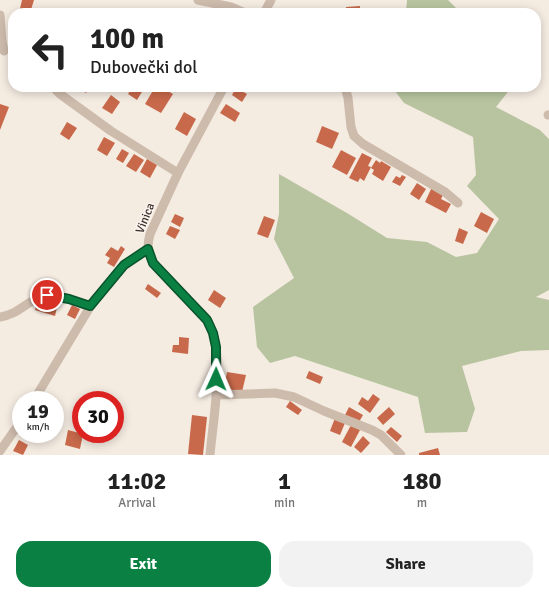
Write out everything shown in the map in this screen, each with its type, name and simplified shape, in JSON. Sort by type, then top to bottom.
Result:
[{"type":"street","points":[[198,0],[233,8]]},
{"type":"street","points":[[0,14],[2,51]]},
{"type":"street","points":[[58,92],[111,131],[178,173]]},
{"type":"street","name":"Vinica","points":[[210,455],[216,395],[216,347],[213,333],[207,320],[153,263],[147,243],[178,173],[221,92]]},
{"type":"street","points":[[346,92],[351,127],[354,136],[363,144],[445,192],[458,203]]},
{"type":"street","points":[[39,391],[90,306],[124,265],[148,249]]},
{"type":"street","points":[[0,317],[17,312],[36,299],[47,295],[69,299],[90,306]]},
{"type":"street","points":[[216,395],[275,393],[294,397],[324,411],[372,430],[381,435],[401,455]]},
{"type":"street","points":[[0,451],[12,434]]},
{"type":"green space","points":[[407,0],[448,0],[456,8],[406,8]]},
{"type":"green space","points":[[396,92],[508,92],[496,107],[540,130],[549,139],[549,290],[536,297],[549,300],[549,350],[521,351],[462,366],[475,409],[467,432],[425,433],[418,397],[295,356],[270,363],[257,347],[253,307],[294,278],[274,239],[279,214],[279,174],[387,238],[427,242],[456,257],[477,253],[499,219],[467,186],[476,175],[473,137],[404,103]]},
{"type":"building","points":[[22,0],[34,0],[32,8],[20,8]]},
{"type":"building","points":[[360,6],[360,8],[346,8]]},
{"type":"building","points":[[129,92],[142,92],[137,100],[128,94]]},
{"type":"building","points":[[152,92],[170,92],[173,94],[161,113],[145,104]]},
{"type":"building","points":[[234,92],[243,92],[247,94],[242,102],[232,95]]},
{"type":"building","points":[[111,95],[120,102],[112,114],[102,108]]},
{"type":"building","points":[[0,104],[9,107],[0,130]]},
{"type":"building","points":[[226,104],[240,113],[235,122],[220,113]]},
{"type":"building","points":[[184,112],[196,119],[187,136],[175,129]]},
{"type":"building","points":[[67,122],[77,128],[69,140],[60,134]]},
{"type":"building","points":[[322,126],[339,133],[332,149],[316,142]]},
{"type":"building","points":[[104,137],[115,143],[107,156],[97,150]]},
{"type":"building","points":[[122,149],[129,153],[123,163],[116,159]]},
{"type":"building","points":[[341,150],[356,158],[347,175],[332,167]]},
{"type":"building","points":[[362,153],[372,158],[368,166],[371,167],[364,181],[360,178],[358,182],[349,178]]},
{"type":"building","points":[[134,154],[144,160],[136,172],[126,166]]},
{"type":"building","points":[[147,159],[157,165],[150,178],[140,172]]},
{"type":"building","points":[[376,160],[380,163],[381,161],[391,167],[383,181],[372,174],[374,170],[371,168]]},
{"type":"building","points":[[402,175],[406,177],[400,186],[392,182],[396,176],[400,178]]},
{"type":"building","points":[[417,183],[426,189],[419,200],[410,194]]},
{"type":"building","points":[[432,187],[444,193],[441,199],[451,204],[446,213],[425,202]]},
{"type":"building","points":[[481,212],[494,219],[487,233],[474,226]]},
{"type":"building","points":[[175,214],[184,218],[180,227],[171,222]]},
{"type":"building","points":[[264,216],[275,220],[268,238],[257,234]]},
{"type":"building","points":[[170,226],[180,230],[175,239],[166,234]]},
{"type":"building","points":[[459,228],[468,232],[463,244],[455,241]]},
{"type":"building","points":[[121,246],[125,249],[114,267],[107,263],[110,258],[105,255],[111,247],[118,251]]},
{"type":"building","points":[[148,284],[161,293],[157,298],[145,289]]},
{"type":"building","points":[[214,290],[226,298],[220,308],[208,300]]},
{"type":"building","points":[[44,299],[58,303],[55,316],[35,310],[37,302],[42,304]]},
{"type":"building","points":[[72,305],[80,309],[75,319],[67,315]]},
{"type":"building","points":[[179,337],[189,338],[188,354],[172,352],[173,345],[179,345]]},
{"type":"building","points":[[309,371],[323,377],[320,384],[306,378]]},
{"type":"building","points":[[227,372],[246,375],[242,392],[224,388]]},
{"type":"building","points":[[373,394],[380,399],[370,413],[358,404],[362,397],[368,401]]},
{"type":"building","points":[[290,401],[302,410],[298,415],[286,407]]},
{"type":"building","points":[[349,407],[363,415],[359,422],[345,415]]},
{"type":"building","points":[[389,407],[395,414],[383,425],[377,418]]},
{"type":"building","points":[[192,415],[207,417],[203,455],[188,454]]},
{"type":"building","points":[[335,418],[345,423],[340,435],[330,431]]},
{"type":"building","points":[[351,425],[360,430],[351,447],[342,442]]},
{"type":"building","points":[[391,427],[402,436],[397,442],[386,432]]},
{"type":"building","points":[[68,430],[72,431],[72,443],[81,443],[80,449],[65,445]]},
{"type":"building","points":[[363,436],[370,443],[361,453],[354,447]]},
{"type":"building","points":[[17,443],[24,443],[28,445],[23,455],[13,451]]},
{"type":"building","points":[[438,448],[440,455],[419,455],[419,453]]},
{"type":"route","points":[[47,295],[69,299],[90,306],[124,265],[148,249],[149,256],[162,274],[207,320],[213,333],[216,347],[216,379]]}]
